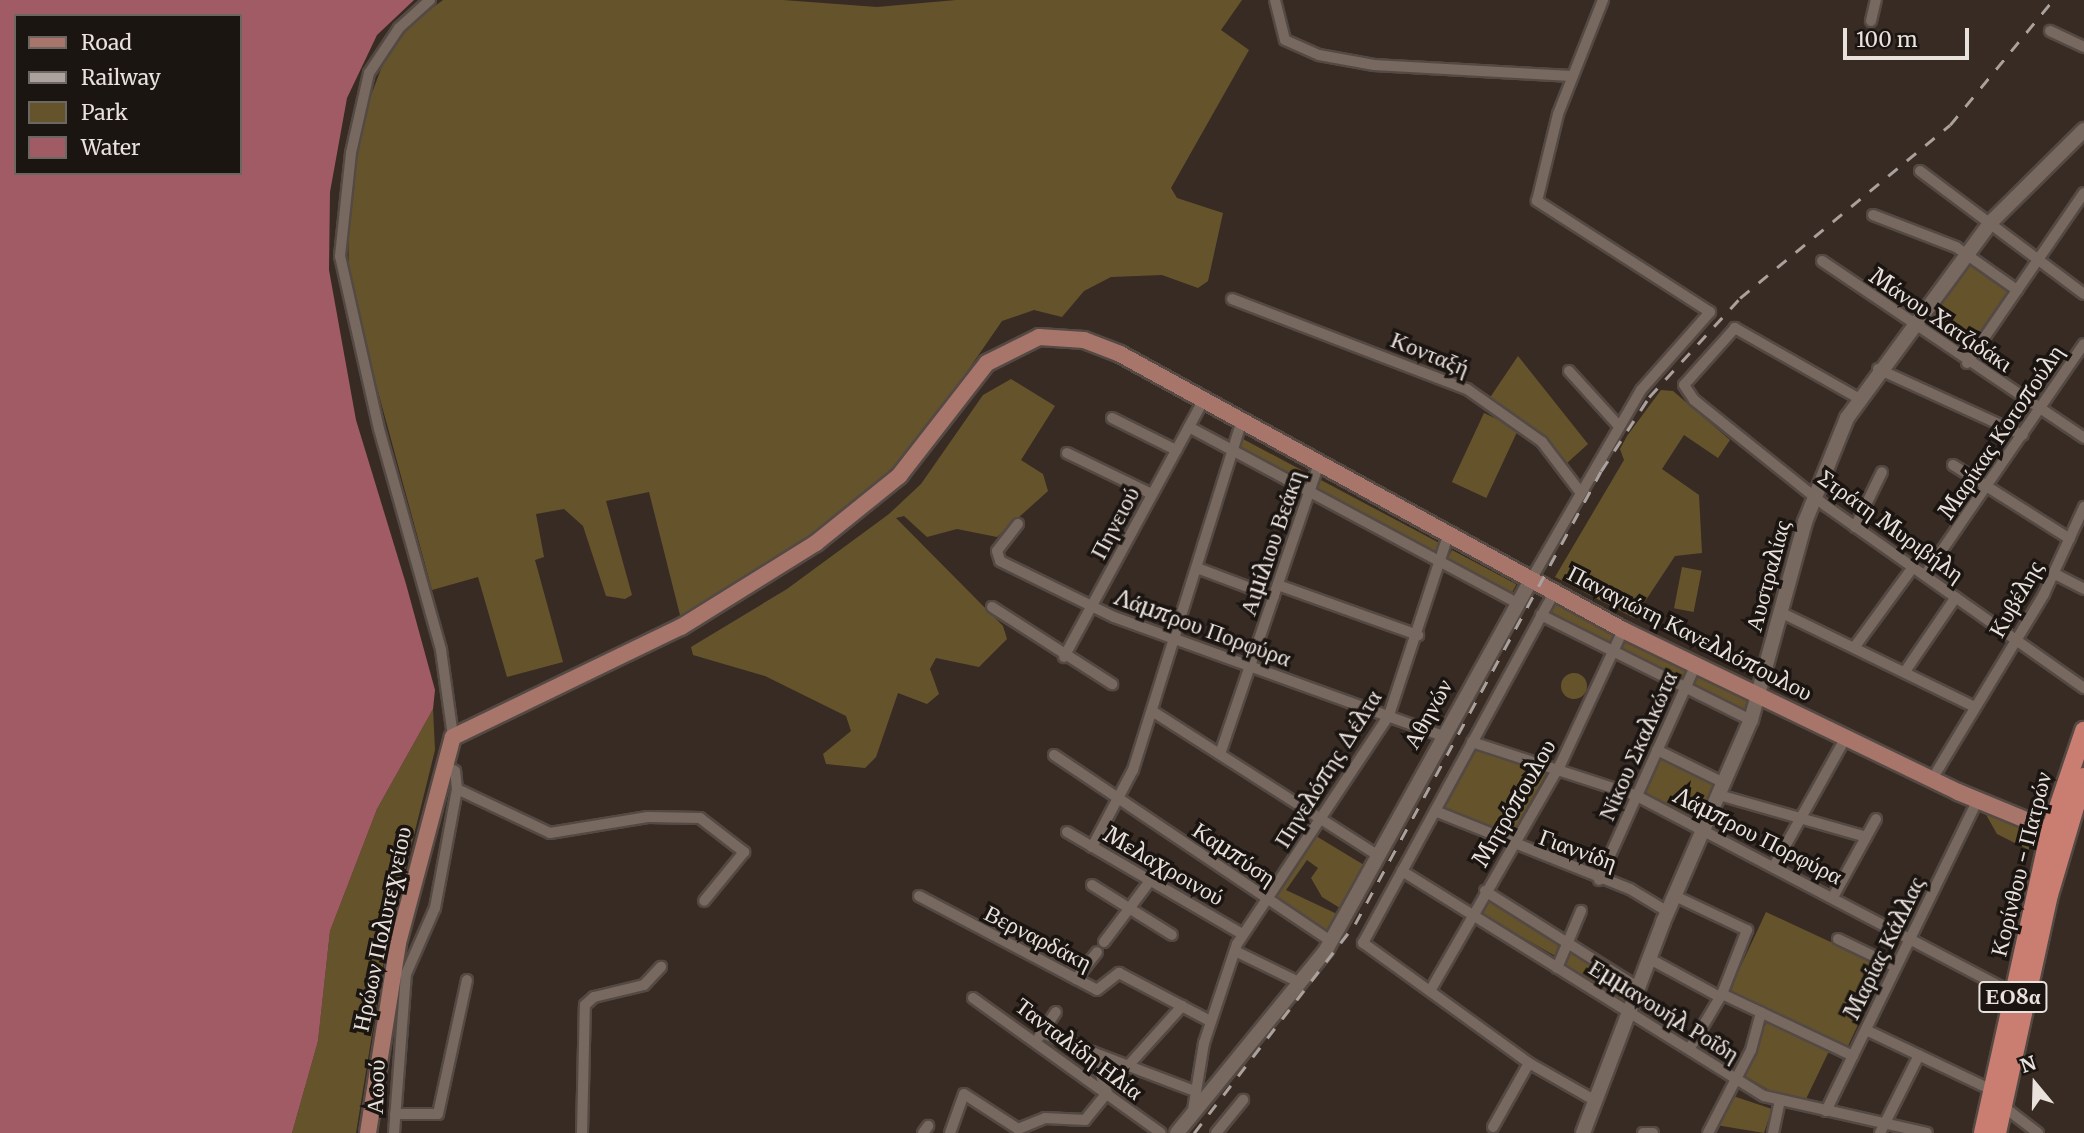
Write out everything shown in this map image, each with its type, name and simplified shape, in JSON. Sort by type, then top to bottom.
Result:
[{"type":"highway","name":"Κορίνθου - Πατρών","points":[[1983,1133],[2014,994],[2084,731]]},
{"type":"highway","name":"Κορίνθου - Πατρών","points":[[1997,1133],[2059,829],[2084,777]]},
{"type":"main road","points":[[566,685],[722,604],[852,517],[899,476],[982,368],[1031,339],[1069,337],[1105,347],[1278,436],[1320,464]]},
{"type":"main road","points":[[453,737],[721,617],[845,534],[904,485],[989,374],[1022,352],[1086,350],[1320,464],[1551,589]]},
{"type":"main road","name":"Παναγιώτη Κανελλόπουλου","points":[[1551,589],[1623,630],[1695,666],[1937,771],[2059,829]]},
{"type":"main road","name":"Παναγιώτη Κανελλόπουλου","points":[[1551,589],[1977,801],[2059,829]]},
{"type":"main road","name":"Ηρώων Πολυτεχνείου","points":[[368,1133],[393,970],[443,764],[453,737]]},
{"type":"street","points":[[430,0],[395,33],[369,73],[351,153],[340,256],[375,416],[441,650],[453,737]]},
{"type":"street","points":[[1275,0],[1285,40],[1312,54],[1374,65],[1571,76],[1603,0]]},
{"type":"street","points":[[1871,20],[1876,0]]},
{"type":"street","points":[[2050,31],[2084,47]]},
{"type":"street","name":"Αθηνών","points":[[1177,1133],[1301,983],[1331,941],[1515,602],[1532,578],[1618,425],[1659,363],[1710,312],[1539,206],[1571,76]]},
{"type":"street","name":"Αυστραλίας","points":[[1584,1133],[1594,1100],[1668,912],[1751,720],[1767,671],[1780,612],[1814,495],[1858,398],[1991,222],[2082,134]]},
{"type":"street","points":[[1920,171],[2084,294]]},
{"type":"street","points":[[1967,363],[2084,192]]},
{"type":"street","points":[[1873,215],[1966,253],[2018,290]]},
{"type":"street","name":"Μάνου Χατζιδάκι","points":[[1822,261],[1967,363],[2084,438]]},
{"type":"street","name":"Κονταξή","points":[[1232,299],[1467,388],[1542,442],[1581,493]]},
{"type":"street","name":"Στράτη Μυριβήλη","points":[[1858,398],[1734,328],[1684,387],[1854,527],[2084,688]]},
{"type":"street","name":"Μαρίκας Κοτοπούλη","points":[[1924,575],[1988,487],[2084,344]]},
{"type":"street","points":[[1878,369],[2023,436]]},
{"type":"street","points":[[1569,371],[1618,425]]},
{"type":"street","name":"Πηνειού","points":[[1064,657],[1200,407]]},
{"type":"street","points":[[1112,418],[1176,450]]},
{"type":"street","points":[[1189,427],[1515,602]]},
{"type":"street","points":[[1092,847],[1117,797],[1152,711],[1240,427]]},
{"type":"street","points":[[1067,453],[1152,494]]},
{"type":"street","name":"Αιμίλιου Βεάκη","points":[[1220,754],[1320,464]]},
{"type":"street","points":[[1953,465],[2070,540]]},
{"type":"street","points":[[1854,527],[1882,472]]},
{"type":"street","name":"Κυβέλης","points":[[1937,771],[1973,706],[2017,639],[2055,573],[2084,507]]},
{"type":"street","name":"Λάμπρου Πορφύρα","points":[[1018,524],[997,559],[1091,607],[1442,736]]},
{"type":"street","name":"Πηνελόπης Δέλτα","points":[[1192,1116],[1192,1090],[1210,1021],[1241,934],[1388,718],[1418,635],[1449,533]]},
{"type":"street","points":[[1856,645],[1913,567]]},
{"type":"street","points":[[1197,568],[1274,597]]},
{"type":"street","points":[[2055,573],[2084,589]]},
{"type":"street","points":[[1278,585],[1418,635]]},
{"type":"street","points":[[1551,589],[1541,615],[1363,945],[1529,1063],[1594,1100]]},
{"type":"street","points":[[1906,670],[1956,597]]},
{"type":"street","points":[[992,607],[1064,657],[1112,684]]},
{"type":"street","points":[[1780,612],[1856,645],[1973,706]]},
{"type":"street","points":[[1541,615],[1751,720]]},
{"type":"street","name":"Μητρόπουλου","points":[[1430,991],[1558,768],[1623,630]]},
{"type":"street","name":"Νίκου Σκαλκώτα","points":[[1600,880],[1695,666]]},
{"type":"street","points":[[1152,711],[1319,821],[1379,856]]},
{"type":"street","points":[[1774,866],[1846,737]]},
{"type":"street","name":"Λάμπρου Πορφύρα","points":[[1472,742],[1637,796],[2014,994]]},
{"type":"street","points":[[1657,750],[1722,789],[1801,818],[1866,837]]},
{"type":"street","name":"Καμπύση","points":[[1054,755],[1331,941]]},
{"type":"street","points":[[443,764],[455,771],[457,789],[550,833],[648,817],[700,818],[744,852],[704,901]]},
{"type":"street","name":"Αωού","points":[[394,1133],[406,974],[435,908],[457,789]]},
{"type":"street","name":"Μαρίας Κάλλας","points":[[1826,1111],[1977,801]]},
{"type":"street","name":"Γιαννίδη","points":[[1435,811],[1512,846],[1600,880],[1668,912]]},
{"type":"street","points":[[1833,897],[1876,819]]},
{"type":"street","name":"Μελαχροινού","points":[[1067,832],[1241,934]]},
{"type":"street","name":"Εμμανουήλ Ροΐδη","points":[[1402,871],[1734,1076],[1780,1101],[1826,1111],[1882,1128],[1927,1133]]},
{"type":"street","points":[[1104,943],[1150,881]]},
{"type":"street","points":[[1092,885],[1172,936]]},
{"type":"street","points":[[1485,891],[1639,988]]},
{"type":"street","name":"Βερναρδάκη","points":[[919,896],[1101,990],[1119,972],[1210,1021]]},
{"type":"street","points":[[1675,896],[1747,930],[1719,994],[1690,1048]]},
{"type":"street","points":[[1558,968],[1581,911]]},
{"type":"street","points":[[1838,939],[1896,967]]},
{"type":"street","points":[[1235,951],[1301,983]]},
{"type":"street","points":[[1076,979],[1097,952]]},
{"type":"street","points":[[1650,959],[1853,1056]]},
{"type":"street","points":[[582,1133],[585,1005],[594,997],[644,985],[661,967]]},
{"type":"street","points":[[395,1114],[438,1114],[467,980]]},
{"type":"street","name":"Τανταλίδη Ηλία","points":[[973,998],[1039,1037],[1107,1096],[1161,1133]]},
{"type":"street","points":[[1128,1066],[1182,1006]]},
{"type":"street","points":[[1056,1012],[1039,1037],[1093,1052],[1192,1090]]},
{"type":"street","points":[[1708,1133],[1734,1076],[1754,1042],[1761,1012]]},
{"type":"street","points":[[1866,1030],[1992,1090]]},
{"type":"street","points":[[950,1133],[964,1094],[1021,1129],[1045,1118],[1085,1120],[1107,1096],[1093,1052]]},
{"type":"street","points":[[1882,1128],[1919,1055]]},
{"type":"street","points":[[1493,1126],[1529,1063]]},
{"type":"street","points":[[1216,1133],[1243,1100]]},
{"type":"street","points":[[1773,1133],[1780,1101]]},
{"type":"street","points":[[2004,1107],[2038,1133]]},
{"type":"street","points":[[1643,1133],[1653,1133]]},
{"type":"green space","points":[[443,0],[783,0],[877,7],[956,0],[1242,0],[1221,30],[1249,50],[1171,188],[1177,198],[1223,213],[1208,281],[1198,288],[1162,275],[1111,277],[1084,291],[1062,317],[1034,310],[1002,321],[906,460],[827,527],[682,623],[649,492],[606,501],[632,595],[625,599],[606,596],[583,526],[564,509],[536,514],[544,557],[535,560],[563,662],[507,677],[478,577],[432,590],[349,285],[348,223],[361,122],[384,61],[412,23]]},
{"type":"green space","points":[[1970,264],[2011,293],[1967,356],[1926,327]]},
{"type":"green space","points":[[1518,356],[1588,444],[1567,463],[1543,436],[1489,399]]},
{"type":"green space","points":[[1011,379],[1055,406],[1021,460],[1043,474],[1048,491],[997,537],[957,529],[927,537],[904,516],[896,518],[1003,626],[1007,639],[979,667],[936,658],[930,669],[939,694],[927,704],[898,693],[876,757],[865,768],[826,764],[823,754],[851,731],[846,716],[765,676],[693,655],[691,647],[787,589],[889,514],[921,484],[983,395]]},
{"type":"green space","points":[[1661,390],[1673,391],[1730,440],[1718,458],[1684,435],[1662,469],[1699,495],[1702,553],[1675,556],[1634,618],[1555,577],[1624,460],[1620,449],[1627,436]]},
{"type":"green space","points":[[1484,413],[1518,429],[1486,498],[1452,482]]},
{"type":"green space","points":[[1243,439],[1309,474],[1304,484],[1238,449]]},
{"type":"green space","points":[[1319,479],[1440,543],[1436,551],[1315,487]]},
{"type":"green space","points":[[1452,550],[1516,584],[1512,592],[1448,558]]},
{"type":"green space","points":[[1682,567],[1702,571],[1694,612],[1674,608]]},
{"type":"green space","points":[[1554,602],[1613,635],[1609,644],[1549,611]]},
{"type":"green space","points":[[1624,641],[1686,671],[1682,680],[1621,649]]},
{"type":"green space","points":[[1574,673],[1583,677],[1587,686],[1583,695],[1574,699],[1565,695],[1561,686],[1565,677]]},
{"type":"green space","points":[[1697,675],[1748,701],[1745,709],[1693,685]]},
{"type":"green space","points":[[433,709],[435,750],[386,948],[356,1133],[292,1133],[318,1041],[330,931],[377,809]]},
{"type":"green space","points":[[1476,750],[1550,772],[1510,840],[1444,809]]},
{"type":"green space","points":[[1660,759],[1714,784],[1699,818],[1644,793]]},
{"type":"green space","points":[[1984,811],[2031,834],[2029,850],[1997,834]]},
{"type":"green space","points":[[1316,836],[1364,865],[1340,908],[1322,897],[1311,878],[1318,868],[1307,860],[1286,890],[1337,914],[1327,933],[1274,900]]},
{"type":"green space","points":[[1487,896],[1564,945],[1557,957],[1478,912]]},
{"type":"green space","points":[[1766,912],[1885,967],[1847,1048],[1728,993]]},
{"type":"green space","points":[[1572,950],[1633,988],[1624,1003],[1563,964]]},
{"type":"green space","points":[[1768,1019],[1830,1049],[1806,1099],[1769,1090],[1742,1074]]},
{"type":"green space","points":[[1727,1094],[1772,1109],[1764,1133],[1716,1125]]},
{"type":"water","points":[[0,0],[414,0],[377,35],[347,98],[330,192],[329,270],[356,420],[435,690],[433,709],[377,809],[330,931],[318,1041],[292,1133],[0,1133]]},
{"type":"railway","points":[[1194,1133],[1355,924],[1601,471],[1649,397],[1740,298],[1950,125],[2053,0]]}]
